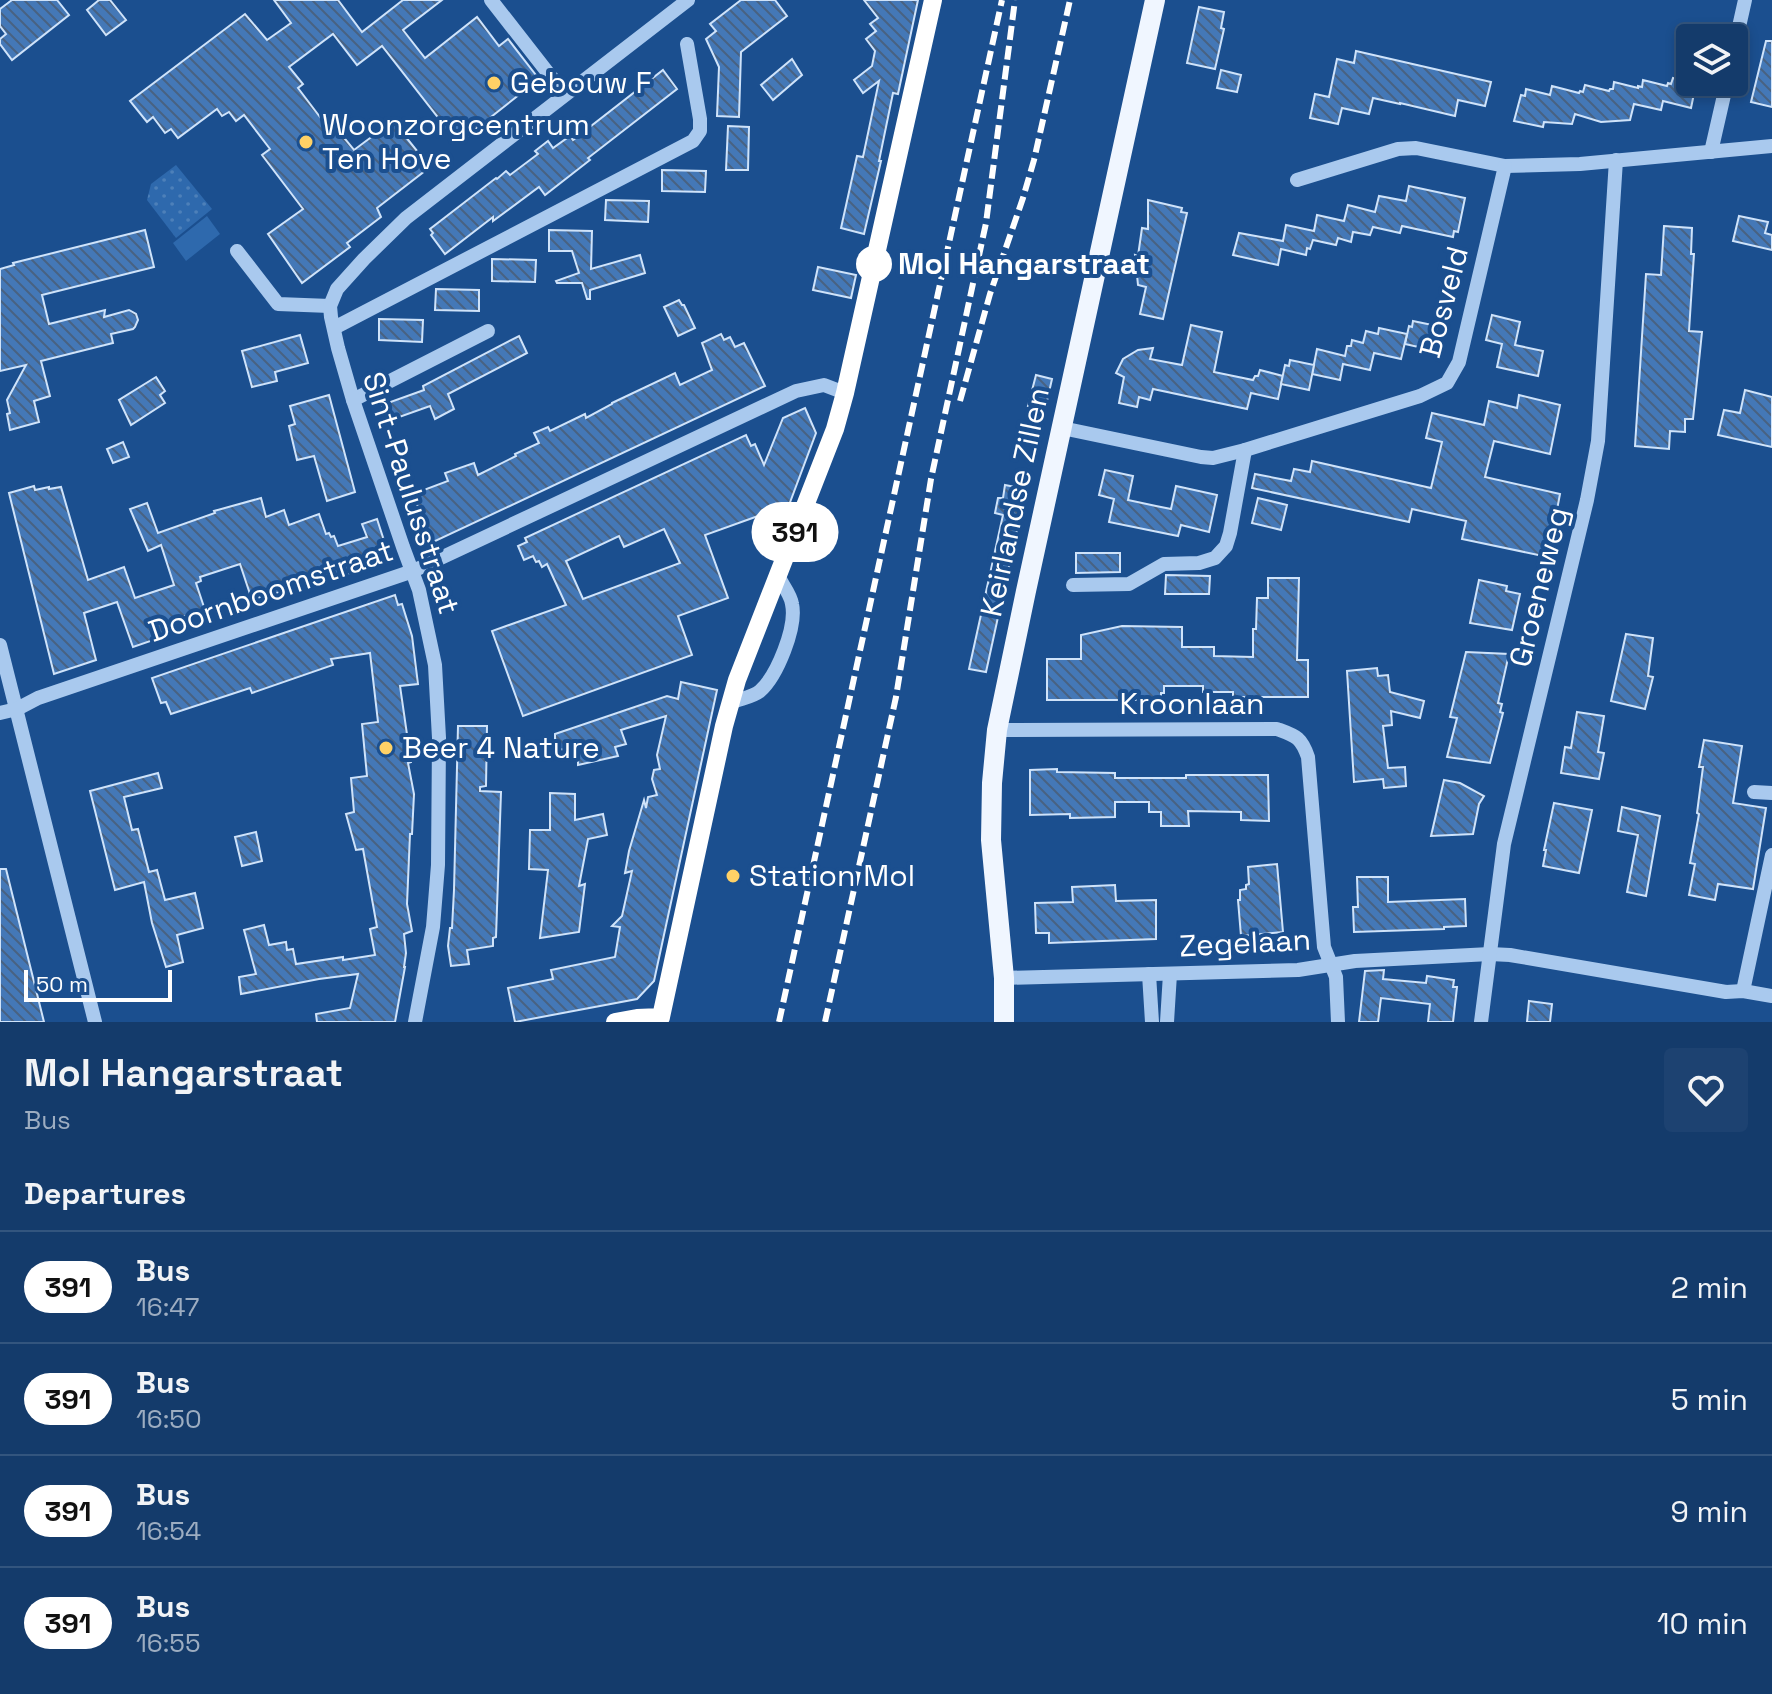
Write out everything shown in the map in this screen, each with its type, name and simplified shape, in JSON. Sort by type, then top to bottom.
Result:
[{"type":"main road","name":"Keirlandse Zillen","points":[[1004,1022],[1004,978],[991,840],[997,730],[1155,0]]},
{"type":"street","points":[[491,0],[552,78],[572,89]]},
{"type":"street","points":[[237,251],[278,304],[330,306],[337,289],[406,218],[688,0]]},
{"type":"street","points":[[615,1022],[637,1018],[660,1019],[737,680],[835,429],[845,393],[933,0]]},
{"type":"street","points":[[1740,24],[1745,0]]},
{"type":"street","points":[[334,328],[693,141],[700,131],[700,119],[687,44]]},
{"type":"street","points":[[1711,152],[1724,96]]},
{"type":"street","points":[[1297,180],[1407,148],[1505,166],[1580,164],[1772,146]]},
{"type":"street","name":"Groeneweg","points":[[1481,1022],[1504,844],[1587,500],[1598,441],[1616,160]]},
{"type":"street","name":"Bosveld","points":[[1062,428],[1213,458],[1420,396],[1447,383],[1459,362],[1505,166]]},
{"type":"street","name":"Sint-Paulusstraat","points":[[330,306],[353,400],[419,590],[435,665],[439,738],[438,865],[433,927],[415,1022]]},
{"type":"street","points":[[353,400],[488,331]]},
{"type":"street","name":"Doornboomstraat","points":[[0,713],[413,571],[796,391],[824,385],[845,393]]},
{"type":"street","points":[[1073,585],[1129,584],[1164,564],[1199,563],[1215,558],[1226,546],[1230,533],[1245,450]]},
{"type":"street","points":[[731,703],[759,692],[785,649],[792,626],[792,603],[778,576]]},
{"type":"street","points":[[0,645],[95,1022]]},
{"type":"street","name":"Kroonlaan","points":[[997,730],[1277,729],[1297,737],[1308,757],[1324,947],[1336,977],[1338,1022]]},
{"type":"street","points":[[1754,792],[1772,793]]},
{"type":"street","points":[[1743,991],[1772,855]]},
{"type":"street","name":"Zegelaan","points":[[1004,978],[1298,970],[1355,961],[1490,954],[1726,992],[1743,991],[1772,996]]},
{"type":"street","points":[[1149,974],[1152,1022]]},
{"type":"street","points":[[1167,1022],[1170,974]]},
{"type":"shaded area","points":[[176,165],[212,209],[176,238],[147,200],[151,184]]},
{"type":"shaded area","points":[[207,216],[220,234],[186,261],[173,243]]},
{"type":"building","points":[[12,0],[57,0],[69,15],[12,60],[0,44],[0,39],[6,34],[0,26],[0,9]]},
{"type":"building","points":[[99,0],[110,0],[126,20],[106,35],[87,10]]},
{"type":"building","name":"Woonzorgcentrum Ten Hove","points":[[274,0],[338,0],[362,32],[403,0],[442,0],[403,30],[425,58],[477,17],[499,46],[508,39],[539,79],[458,143],[382,46],[357,65],[333,34],[289,67],[303,84],[298,88],[323,121],[328,118],[354,150],[393,121],[430,167],[377,208],[381,217],[347,243],[350,247],[302,283],[268,234],[303,209],[262,155],[270,149],[244,115],[236,121],[229,112],[222,116],[217,109],[178,138],[171,129],[165,133],[153,117],[147,122],[130,101],[245,14],[267,40],[291,23]]},
{"type":"building","points":[[741,0],[775,0],[787,16],[741,52],[739,117],[717,116],[719,67],[706,39],[716,31],[710,24]]},
{"type":"building","points":[[864,0],[918,0],[898,94],[893,93],[864,234],[841,228],[857,156],[863,157],[879,81],[863,93],[854,80],[872,66],[875,51],[866,39],[876,31],[870,24],[878,18]]},
{"type":"building","points":[[1199,7],[1224,12],[1221,28],[1224,29],[1215,69],[1187,63]]},
{"type":"building","points":[[1766,41],[1772,41],[1772,107],[1751,102]]},
{"type":"building","points":[[1356,51],[1491,82],[1485,106],[1458,100],[1455,116],[1373,98],[1369,114],[1342,108],[1338,124],[1310,118],[1315,94],[1329,97],[1337,59],[1354,63]]},
{"type":"building","points":[[792,59],[802,75],[773,100],[761,85]]},
{"type":"building","points":[[663,70],[677,89],[545,195],[539,187],[445,254],[430,229],[506,171],[510,175],[538,154],[535,151],[548,141],[553,148],[570,136],[573,140]]},
{"type":"building","points":[[1221,70],[1241,75],[1237,92],[1217,88]]},
{"type":"building","points":[[1673,78],[1676,79],[1676,96],[1694,96],[1691,108],[1663,101],[1661,110],[1634,104],[1630,120],[1601,122],[1575,114],[1572,124],[1544,122],[1543,127],[1514,121],[1521,95],[1525,96],[1526,89],[1550,95],[1552,86],[1579,93],[1583,92],[1585,85],[1609,91],[1613,89],[1614,82],[1638,88],[1642,87],[1643,80],[1667,86]]},
{"type":"building","points":[[728,126],[749,127],[748,170],[726,170]]},
{"type":"building","points":[[662,170],[706,171],[705,192],[662,191]]},
{"type":"building","points":[[1409,186],[1465,198],[1458,232],[1454,231],[1453,237],[1402,226],[1400,233],[1373,227],[1370,235],[1353,232],[1351,242],[1338,238],[1336,245],[1313,240],[1306,255],[1281,249],[1278,265],[1233,255],[1239,233],[1283,241],[1286,225],[1314,231],[1317,215],[1344,221],[1348,205],[1375,212],[1379,196],[1406,201]]},
{"type":"building","points":[[606,200],[649,201],[648,222],[605,220]]},
{"type":"building","points":[[1148,200],[1182,208],[1181,212],[1187,213],[1163,319],[1140,314],[1146,287],[1138,285],[1135,255],[1138,256],[1142,228],[1148,229]]},
{"type":"building","points":[[1739,216],[1768,222],[1765,233],[1772,235],[1772,250],[1733,241]]},
{"type":"building","points":[[1664,226],[1692,228],[1691,254],[1694,254],[1689,331],[1702,332],[1693,419],[1685,419],[1685,432],[1670,431],[1669,449],[1635,446],[1646,274],[1661,275]]},
{"type":"building","points":[[145,230],[154,267],[42,295],[49,324],[105,310],[104,317],[129,310],[136,314],[138,320],[133,329],[111,334],[113,343],[41,361],[50,396],[34,401],[39,422],[10,430],[7,400],[26,365],[0,371],[0,269],[13,263]]},
{"type":"building","points":[[549,230],[592,231],[591,269],[640,255],[645,273],[590,290],[590,299],[587,299],[582,283],[557,283],[579,273],[572,251],[549,251]]},
{"type":"building","points":[[492,259],[536,260],[535,282],[492,281]]},
{"type":"building","points":[[818,267],[856,275],[851,298],[813,290]]},
{"type":"building","points":[[436,289],[479,290],[479,311],[435,310]]},
{"type":"building","points":[[679,300],[695,328],[678,336],[664,307]]},
{"type":"building","points":[[1492,315],[1520,322],[1515,345],[1543,351],[1538,376],[1497,367],[1502,344],[1486,340]]},
{"type":"building","points":[[379,319],[423,320],[422,342],[379,340]]},
{"type":"building","points":[[1413,321],[1437,326],[1432,350],[1405,344]]},
{"type":"building","points":[[1191,325],[1222,332],[1214,372],[1253,380],[1260,370],[1283,376],[1278,399],[1251,393],[1247,409],[1153,389],[1150,400],[1139,397],[1137,407],[1119,403],[1124,377],[1116,373],[1123,359],[1138,350],[1153,348],[1150,359],[1182,365]]},
{"type":"building","points":[[1379,328],[1407,334],[1401,359],[1374,353],[1370,370],[1343,364],[1340,380],[1312,374],[1317,349],[1345,356],[1352,340],[1363,343],[1366,331],[1378,334]]},
{"type":"building","points":[[721,334],[724,340],[730,337],[735,347],[744,343],[765,386],[431,543],[420,521],[423,520],[413,494],[448,481],[445,473],[474,463],[478,475],[539,443],[534,433],[548,427],[550,431],[585,414],[586,418],[675,373],[680,385],[712,370],[702,343]]},
{"type":"building","points":[[300,335],[308,363],[275,372],[277,381],[252,387],[242,351]]},
{"type":"building","points":[[519,336],[527,353],[448,394],[454,409],[435,419],[430,406],[388,421],[382,405],[424,390],[423,386]]},
{"type":"building","points":[[1290,360],[1314,365],[1309,390],[1281,384],[1285,365],[1289,366]]},
{"type":"building","points":[[1036,375],[1052,379],[1045,410],[1028,406]]},
{"type":"building","points":[[156,377],[165,391],[160,395],[165,403],[131,425],[119,400]]},
{"type":"building","points":[[1745,390],[1772,397],[1772,447],[1718,435],[1724,410],[1740,413]]},
{"type":"building","points":[[329,395],[355,492],[327,501],[314,456],[297,460],[289,426],[295,424],[290,406]]},
{"type":"building","points":[[1519,395],[1560,405],[1550,454],[1494,441],[1485,477],[1560,494],[1548,557],[1462,539],[1466,521],[1412,509],[1409,522],[1252,488],[1255,474],[1291,481],[1294,469],[1310,472],[1312,461],[1431,488],[1442,442],[1426,438],[1432,413],[1484,425],[1489,401],[1517,408]]},
{"type":"building","points":[[805,408],[816,433],[789,505],[705,535],[728,598],[678,616],[692,655],[523,716],[492,631],[566,605],[547,564],[542,567],[533,556],[524,560],[518,546],[527,542],[525,538],[746,435],[751,446],[755,444],[764,465],[783,418]],"holes":[[[664,529],[680,563],[583,599],[566,561],[619,536],[624,547]]]},
{"type":"building","points":[[123,442],[129,457],[113,463],[107,449]]},
{"type":"building","points":[[1105,470],[1133,476],[1128,500],[1171,509],[1176,486],[1217,495],[1209,532],[1181,525],[1178,536],[1109,522],[1114,499],[1099,495]]},
{"type":"building","points":[[1005,485],[1026,489],[986,672],[969,669],[1003,515],[995,513],[998,498],[1003,498]]},
{"type":"building","points":[[34,486],[35,490],[61,487],[88,580],[124,567],[135,598],[174,585],[161,545],[148,551],[130,509],[147,503],[158,533],[214,511],[261,498],[266,517],[284,510],[289,525],[319,514],[326,534],[334,536],[338,546],[367,537],[362,524],[377,519],[390,559],[336,578],[334,572],[252,600],[240,564],[200,577],[201,581],[196,583],[205,610],[164,623],[168,635],[133,647],[117,602],[84,613],[96,660],[54,674],[9,493]]},
{"type":"building","points":[[1258,498],[1287,505],[1281,530],[1252,523]]},
{"type":"building","points":[[1076,553],[1120,553],[1120,572],[1076,573]]},
{"type":"building","points":[[1166,575],[1210,576],[1209,594],[1165,594]]},
{"type":"building","points":[[1268,578],[1299,578],[1297,660],[1308,660],[1308,697],[1233,697],[1233,692],[1203,692],[1203,686],[1164,686],[1161,700],[1047,700],[1047,659],[1081,659],[1081,635],[1122,626],[1182,627],[1182,647],[1214,647],[1214,656],[1253,657],[1257,598],[1268,598]]},
{"type":"building","points":[[1479,580],[1507,586],[1506,591],[1520,594],[1512,630],[1470,623]]},
{"type":"building","points":[[395,595],[398,605],[402,604],[412,636],[418,684],[400,686],[414,794],[407,904],[412,931],[404,934],[405,967],[395,1022],[317,1022],[316,1014],[350,1008],[358,974],[241,994],[239,977],[256,974],[244,930],[264,925],[269,945],[286,942],[287,950],[293,949],[296,964],[375,955],[370,929],[377,927],[363,849],[356,850],[346,814],[354,812],[351,778],[367,776],[362,724],[378,722],[370,653],[331,659],[333,665],[252,693],[250,688],[171,714],[166,702],[161,703],[152,678]]},
{"type":"building","points":[[1626,634],[1653,638],[1648,676],[1653,677],[1645,709],[1611,701]]},
{"type":"building","points":[[1466,652],[1509,654],[1498,703],[1502,704],[1500,712],[1503,713],[1490,763],[1447,757],[1457,718],[1450,717]]},
{"type":"building","points":[[1377,668],[1378,676],[1388,675],[1390,692],[1424,701],[1420,718],[1391,711],[1392,725],[1383,726],[1388,768],[1405,767],[1406,786],[1384,788],[1383,779],[1354,782],[1347,671]]},
{"type":"building","points":[[681,682],[717,690],[654,981],[637,999],[515,1022],[508,988],[553,979],[551,970],[615,957],[620,927],[612,926],[622,916],[632,871],[625,873],[629,851],[644,800],[646,808],[648,797],[657,795],[652,779],[654,770],[660,769],[657,755],[666,716],[621,730],[626,744],[615,747],[618,756],[578,765],[578,750],[555,749],[555,734],[667,696],[678,699]]},
{"type":"building","points":[[1577,712],[1604,716],[1598,752],[1604,753],[1599,779],[1561,773],[1565,747],[1571,748]]},
{"type":"building","points":[[458,726],[487,726],[486,786],[480,787],[480,791],[501,792],[496,937],[493,938],[493,946],[467,950],[469,964],[451,966],[448,946],[454,890]]},
{"type":"building","points":[[1704,740],[1742,746],[1733,803],[1766,808],[1753,889],[1718,884],[1715,900],[1689,895],[1695,864],[1690,863],[1699,814],[1703,767],[1699,767]]},
{"type":"building","points":[[1057,769],[1057,772],[1115,773],[1115,778],[1268,775],[1269,821],[1241,820],[1241,812],[1188,811],[1189,826],[1161,826],[1161,812],[1149,812],[1149,802],[1115,802],[1115,817],[1030,815],[1030,770]]},
{"type":"building","points":[[158,773],[162,788],[124,797],[132,830],[138,829],[149,872],[157,870],[165,900],[195,893],[203,928],[177,935],[183,962],[166,967],[152,923],[144,882],[115,890],[90,791]]},
{"type":"building","points":[[1444,780],[1460,783],[1484,796],[1479,804],[1473,834],[1431,836]]},
{"type":"building","points":[[550,793],[575,794],[575,820],[603,814],[607,835],[588,839],[579,886],[585,884],[579,932],[540,938],[548,870],[529,869],[530,830],[550,830]]},
{"type":"building","points":[[1554,803],[1592,810],[1579,873],[1543,866]]},
{"type":"building","points":[[1622,807],[1660,816],[1646,896],[1627,892],[1638,835],[1618,831]]},
{"type":"building","points":[[256,832],[262,861],[242,866],[235,837]]},
{"type":"building","points":[[1277,864],[1283,932],[1241,936],[1238,900],[1240,890],[1246,889],[1249,884],[1248,867]]},
{"type":"building","points":[[0,869],[6,869],[44,1022],[0,1022]]},
{"type":"building","points":[[1357,877],[1388,877],[1388,902],[1465,899],[1466,926],[1354,932],[1353,907],[1358,907]]},
{"type":"building","points":[[1115,885],[1116,901],[1156,900],[1156,939],[1049,943],[1049,933],[1036,933],[1035,903],[1073,902],[1072,887]]},
{"type":"building","points":[[1384,970],[1383,979],[1426,983],[1427,976],[1454,980],[1453,987],[1457,987],[1453,1022],[1428,1022],[1430,1004],[1381,998],[1378,1022],[1359,1022],[1365,971]]},
{"type":"building","points":[[1529,1001],[1552,1004],[1550,1022],[1527,1022]]},
{"type":"railway","points":[[779,1022],[1002,0]]},
{"type":"railway","points":[[825,1022],[896,697],[931,479],[986,223],[1015,0]]},
{"type":"railway","points":[[960,401],[990,294],[1034,160],[1070,0]]},
{"type":"bus line","name":"391","points":[[615,1022],[661,1017],[724,726],[737,680],[835,429],[845,393],[933,0]]},
{"type":"place","name":"Gebouw F","points":[[494,83]]},
{"type":"place","name":"Woonzorgcentrum Ten Hove","points":[[306,142]]},
{"type":"place","name":"Mol Hangarstraat","points":[[874,264]]},
{"type":"place","name":"Beer 4 Nature","points":[[386,748]]},
{"type":"place","name":"Station Mol","points":[[733,876]]}]
